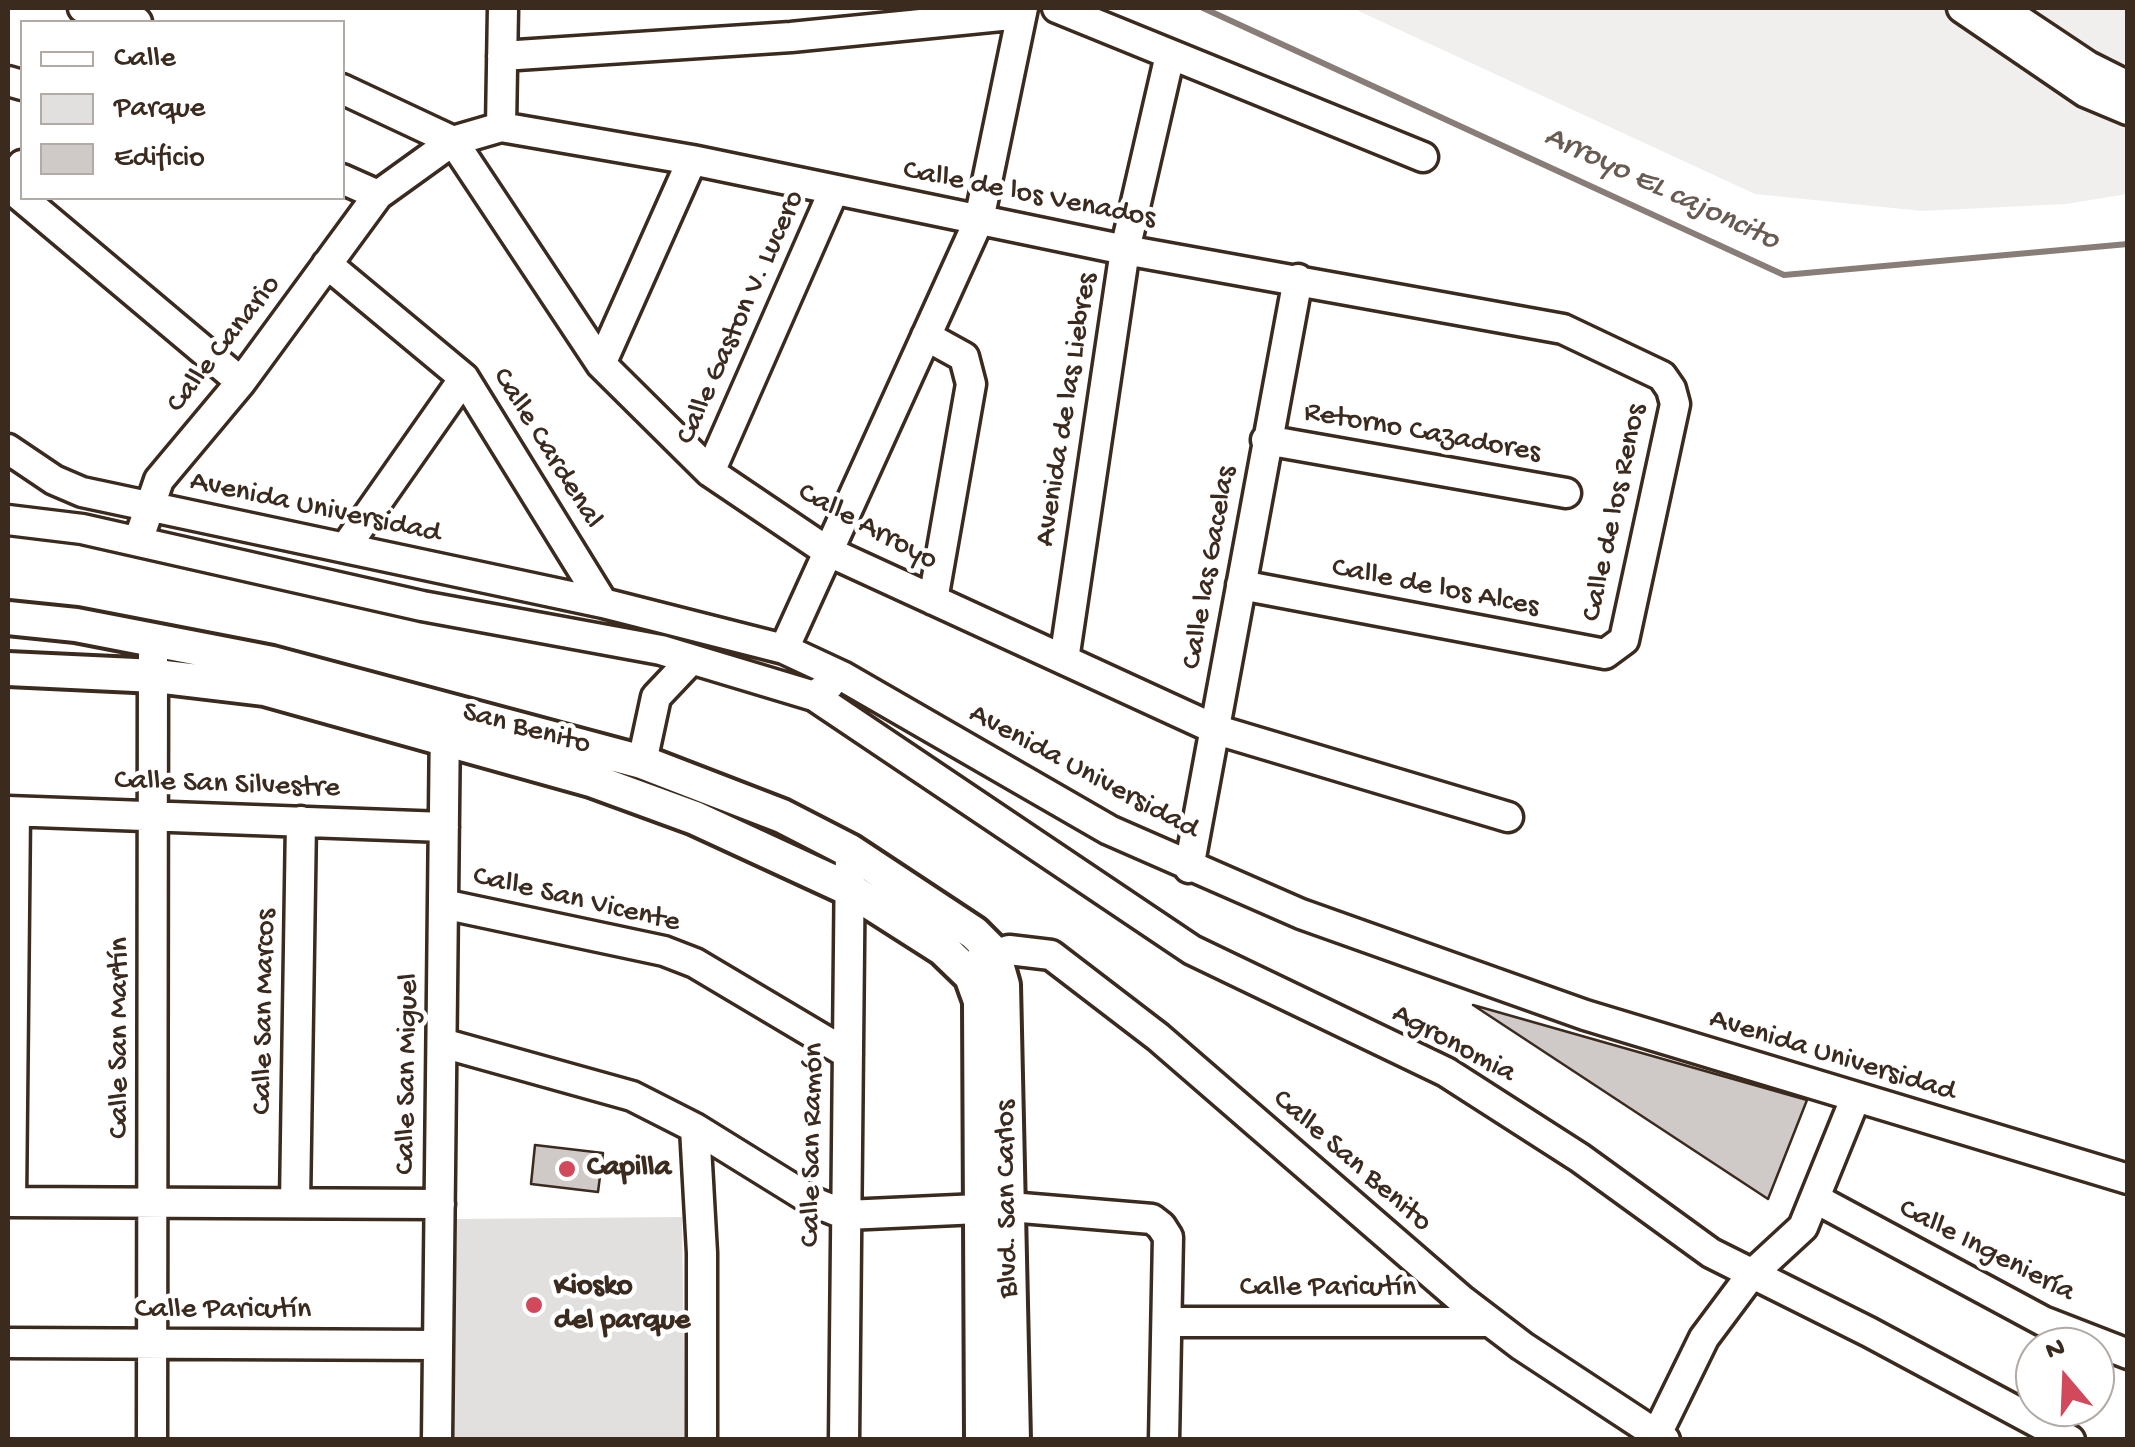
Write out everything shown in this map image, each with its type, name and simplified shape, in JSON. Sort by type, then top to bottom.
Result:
[{"type":"main road","name":"San Benito","points":[[8,618],[151,638],[272,663],[445,723],[677,811],[849,889],[943,949],[985,960]]},
{"type":"main road","name":"San Benito","points":[[8,669],[156,676],[307,698],[642,762],[782,816],[850,851],[954,918],[985,960]]},
{"type":"main road","name":"Blvd. San Carlos","points":[[985,960],[1004,985],[995,1208],[1013,1440]]},
{"type":"main road","points":[[982,1440],[995,1208]]},
{"type":"street","points":[[83,8],[128,20]]},
{"type":"street","points":[[501,127],[503,8]]},
{"type":"street","points":[[1057,8],[1423,158]]},
{"type":"street","points":[[1962,8],[2004,19],[2128,86]]},
{"type":"street","points":[[2004,19],[2042,8]]},
{"type":"street","points":[[502,56],[791,38],[1022,11],[979,220],[784,649]]},
{"type":"street","points":[[2004,19],[2085,92],[2128,110]]},
{"type":"street","name":"Avenida de las Liebres","points":[[1064,660],[1125,250],[1170,54]]},
{"type":"street","points":[[345,90],[452,141]]},
{"type":"street","name":"Calle de los Venados","points":[[378,195],[452,141],[501,127],[692,160],[1125,250],[1563,328],[1662,376],[1671,389]]},
{"type":"street","name":"Calle Arroyo","points":[[452,141],[600,364],[710,472],[827,551],[1217,730],[1508,817]]},
{"type":"street","points":[[600,364],[692,160]]},
{"type":"street","points":[[345,181],[378,195]]},
{"type":"street","name":"Calle Gaston V. Lucero","points":[[710,472],[834,190]]},
{"type":"street","name":"Calle Canario","points":[[138,540],[159,480],[241,382],[378,195]]},
{"type":"street","points":[[25,200],[241,382]]},
{"type":"street","name":"Calle Cardenal","points":[[327,264],[464,378],[603,603]]},
{"type":"street","name":"Calle las Gacelas","points":[[1190,868],[1298,278]]},
{"type":"street","points":[[926,336],[964,357],[971,384],[933,600]]},
{"type":"street","points":[[345,548],[464,378]]},
{"type":"street","name":"Calle de los Renos","points":[[1616,648],[1624,640],[1676,404],[1671,389]]},
{"type":"street","name":"Retorno Cazadores","points":[[1266,440],[1566,493]]},
{"type":"street","name":"Avenida Universidad","points":[[8,449],[54,480],[147,507],[603,603],[784,649],[842,676],[1109,830],[1301,914],[1585,1015],[2128,1180]]},
{"type":"street","points":[[8,520],[138,540],[422,606],[635,644],[814,696],[842,676]]},
{"type":"street","name":"Calle de los Alces","points":[[1240,584],[1593,653],[1616,648]]},
{"type":"street","name":"Calle San Martín","points":[[151,638],[156,676],[152,1440]]},
{"type":"street","points":[[642,762],[656,697],[691,660]]},
{"type":"street","name":"Agronomia","points":[[814,696],[1192,950],[1446,1072],[1580,1158],[1710,1253],[1869,1332],[2047,1432],[2070,1440]]},
{"type":"street","name":"Calle San Miguel","points":[[437,1440],[445,723]]},
{"type":"street","points":[[11,812],[9,1202],[440,1204]]},
{"type":"street","name":"Calle San Silvestre","points":[[11,812],[444,826]]},
{"type":"street","name":"Calle San Marcos","points":[[295,1203],[301,821]]},
{"type":"street","name":"Calle San Ramón","points":[[844,1440],[850,851]]},
{"type":"street","name":"Calle San Vicente","points":[[443,904],[664,951],[695,964],[848,1054]]},
{"type":"street","name":"Calle San Benito","points":[[985,960],[1024,950],[1051,955],[1158,1038],[1490,1322],[1658,1438]]},
{"type":"street","points":[[442,1043],[596,1083],[695,1128],[816,1203],[846,1215],[995,1208],[1152,1218],[1168,1237],[1164,1440]]},
{"type":"street","points":[[1658,1438],[1691,1359],[1752,1274],[1784,1249],[1818,1200],[1855,1099]]},
{"type":"street","points":[[695,1128],[702,1253],[702,1440]]},
{"type":"street","name":"Calle Ingeniería","points":[[1818,1200],[2042,1321],[2128,1354]]},
{"type":"street","name":"Calle Paricutín","points":[[1167,1322],[1490,1322]]},
{"type":"street","name":"Calle Paricutín","points":[[8,1343],[438,1345]]},
{"type":"shaded area","points":[[1352,8],[2127,8],[2127,194],[2066,204],[1922,211],[1755,194]]},
{"type":"green space","points":[[682,1217],[685,1439],[454,1439],[455,1219]]},
{"type":"building","points":[[1473,1005],[1807,1100],[1768,1199]]},
{"type":"building","name":"Capilla","points":[[535,1145],[603,1153],[598,1192],[531,1184]]},
{"type":"waterway","name":"Arroyo EL cajoncito","points":[[1203,8],[1784,275],[2128,244]]},
{"type":"place","name":"Capilla","points":[[567,1169]]},
{"type":"place","name":"Kiosko del parque","points":[[534,1305]]}]
